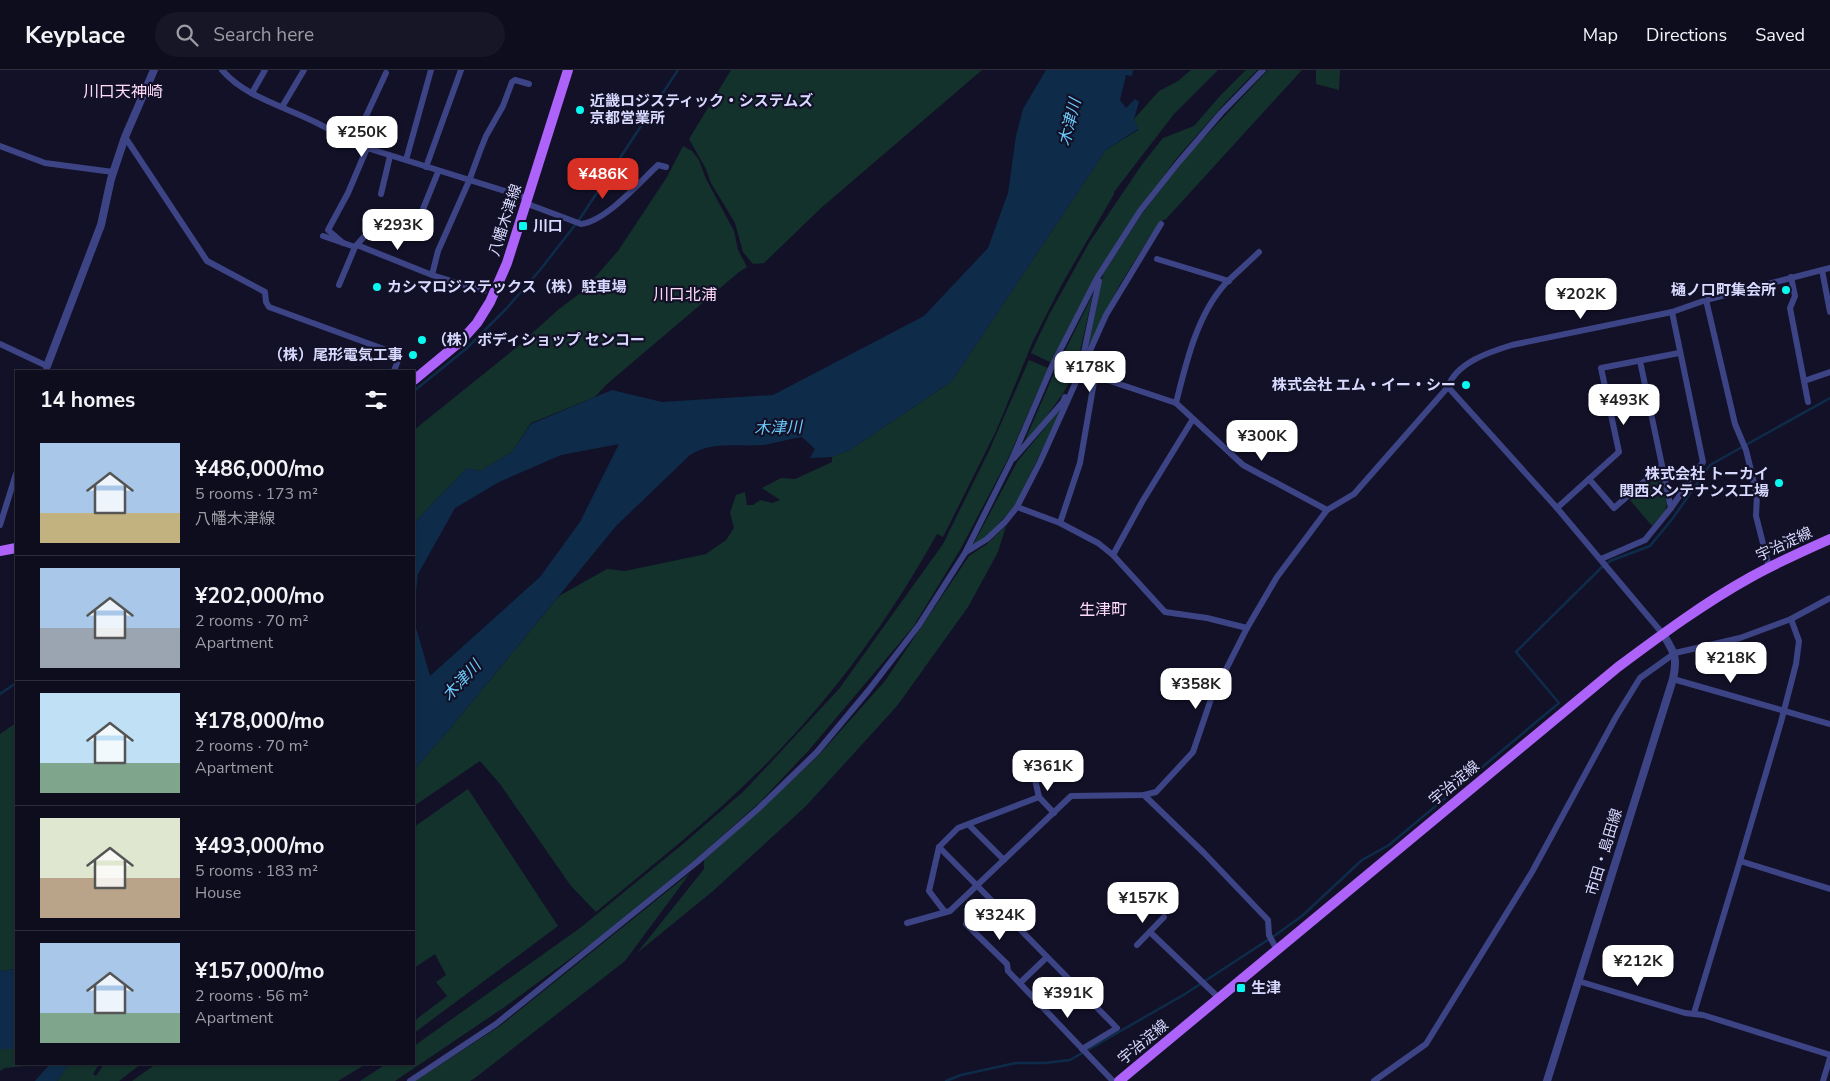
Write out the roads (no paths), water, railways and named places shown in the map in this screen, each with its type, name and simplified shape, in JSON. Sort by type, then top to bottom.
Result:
[{"type":"main road","name":"八幡木津線","points":[[415,379],[460,341],[477,323],[490,302],[507,263],[568,70]]},
{"type":"main road","name":"宇治淀線","points":[[1119,1081],[1618,667],[1663,634],[1769,567],[1830,539]]},
{"type":"main road","points":[[0,551],[15,548]]},
{"type":"street","points":[[0,344],[47,369],[101,225],[113,172],[125,137],[154,70]]},
{"type":"street","points":[[222,70],[228,77],[252,93],[367,148],[470,181],[526,201],[581,224],[587,224],[595,220],[621,200],[658,165],[666,167]]},
{"type":"street","points":[[252,93],[265,70]]},
{"type":"street","points":[[282,107],[304,70]]},
{"type":"street","points":[[406,160],[432,70]]},
{"type":"street","points":[[426,167],[461,70]]},
{"type":"street","points":[[410,1081],[496,1024],[697,862],[759,808],[817,752],[868,691],[919,625],[965,553],[1012,459],[1052,366],[1097,278],[1140,211],[1221,113],[1263,70]]},
{"type":"street","points":[[354,142],[386,72]]},
{"type":"street","points":[[432,275],[438,251],[470,181],[486,136],[503,106],[512,82],[515,80],[529,84]]},
{"type":"street","points":[[125,137],[207,261],[265,292],[266,302],[269,307],[400,356],[394,370]]},
{"type":"street","points":[[0,146],[45,163],[113,172]]},
{"type":"street","points":[[344,244],[328,230],[348,193],[367,148]]},
{"type":"street","points":[[381,194],[390,156]]},
{"type":"street","points":[[423,209],[438,172]]},
{"type":"street","points":[[965,553],[987,539],[1017,508],[1040,462],[1106,315],[1161,224]]},
{"type":"street","points":[[339,285],[356,246],[368,231]]},
{"type":"street","points":[[323,236],[344,244],[356,246],[432,275],[484,291]]},
{"type":"street","points":[[1176,403],[1184,367],[1211,303],[1229,280],[1259,252]]},
{"type":"street","points":[[1157,259],[1229,280]]},
{"type":"street","points":[[907,923],[950,911],[1071,796],[1144,795],[1156,792],[1193,752],[1211,699],[1247,628],[1277,578],[1327,510],[1354,494],[1448,387],[1450,381],[1467,364],[1500,348],[1672,312],[1706,300],[1830,268]]},
{"type":"street","points":[[1822,270],[1830,312]]},
{"type":"street","points":[[1791,277],[1795,296],[1790,308],[1808,402]]},
{"type":"street","points":[[1012,459],[1063,402],[1069,389],[1078,379],[1100,280],[1097,278]]},
{"type":"street","points":[[1706,300],[1735,424],[1746,450],[1757,495],[1756,516],[1769,567]]},
{"type":"street","points":[[1602,559],[1645,540],[1671,508],[1703,462],[1672,312]]},
{"type":"street","points":[[1557,508],[1619,452],[1601,368],[1679,353]]},
{"type":"street","points":[[1640,361],[1671,508]]},
{"type":"street","points":[[1804,381],[1830,372]]},
{"type":"street","points":[[1078,379],[1088,382],[1096,376]]},
{"type":"street","points":[[1096,376],[1176,403],[1243,464],[1327,510]]},
{"type":"street","points":[[1060,523],[1080,463],[1096,376]]},
{"type":"street","points":[[1448,387],[1602,559],[1663,634],[1675,653]]},
{"type":"street","points":[[1112,555],[1193,419]]},
{"type":"street","points":[[1589,479],[1614,508],[1662,466]]},
{"type":"street","points":[[0,525],[15,477]]},
{"type":"street","points":[[1017,508],[1060,523],[1098,543],[1112,555],[1166,612],[1207,618],[1247,628]]},
{"type":"street","points":[[1374,1081],[1426,1044],[1532,872],[1616,717],[1640,678],[1675,653],[1740,638],[1791,619],[1830,598]]},
{"type":"street","points":[[1694,1013],[1740,861],[1796,664],[1800,641],[1791,619]]},
{"type":"street","name":"市田・島田線","points":[[1547,1081],[1673,679],[1677,664],[1675,653]]},
{"type":"street","points":[[1673,679],[1784,709],[1830,724]]},
{"type":"street","points":[[1034,775],[1039,797],[1054,813]]},
{"type":"street","points":[[1144,795],[1211,860],[1268,920],[1269,935],[1277,950]]},
{"type":"street","points":[[945,912],[928,891],[939,847],[958,828],[1039,797]]},
{"type":"street","points":[[969,825],[1004,860]]},
{"type":"street","points":[[939,847],[1117,1028],[1082,1049]]},
{"type":"street","points":[[1740,861],[1830,889]]},
{"type":"street","points":[[1137,945],[1164,917]]},
{"type":"street","points":[[966,924],[1008,964],[1008,971],[1113,1081]]},
{"type":"street","points":[[1150,932],[1219,998]]},
{"type":"street","points":[[1020,984],[1047,957]]},
{"type":"street","points":[[1578,980],[1686,1012],[1703,1015],[1830,1056],[1823,1081]]},
{"type":"water","name":"木津川","points":[[1046,70],[1133,70],[1132,76],[1126,75],[1120,100],[1126,108],[1135,99],[1139,102],[1134,119],[1138,129],[1106,150],[952,381],[850,450],[832,457],[810,458],[815,449],[802,437],[763,445],[716,446],[690,455],[616,526],[415,769],[415,624],[430,676],[540,577],[580,522],[619,444],[561,455],[499,482],[455,508],[418,574],[415,602],[415,522],[467,468],[480,471],[512,452],[531,424],[612,390],[662,402],[773,395],[924,316],[988,248],[1008,193],[1016,136],[1023,109]]},
{"type":"water","points":[[15,969],[15,1049],[0,1049],[0,971]]},
{"type":"water","points":[[49,1065],[68,1065],[57,1081],[35,1081]]},
{"type":"waterway","points":[[415,390],[467,348],[506,309],[540,270],[579,220],[678,70]]},
{"type":"waterway","points":[[946,1081],[961,1075],[1016,1063],[1045,1063],[1070,1060],[1185,994],[1302,916],[1362,860],[1389,845],[1559,703],[1516,652],[1602,567],[1610,561],[1650,546],[1673,518],[1710,465],[1830,398]]},
{"type":"waterway","points":[[0,694],[15,684]]},
{"type":"place","name":"近畿ロジスティック・システムズ 京都営業所","points":[[580,110]]},
{"type":"place","name":"川口","points":[[523,226]]},
{"type":"place","name":"カシマロジステックス（株）駐車場","points":[[377,287]]},
{"type":"place","name":"樋ノ口町集会所","points":[[1786,290]]},
{"type":"place","name":"（株）ボディショップ センコー","points":[[422,340]]},
{"type":"place","name":"（株）尾形電気工事","points":[[413,355]]},
{"type":"place","name":"株式会社 エム・イー・シー","points":[[1466,385]]},
{"type":"place","name":"株式会社 トーカイ 関西メンテナンス工場","points":[[1779,483]]},
{"type":"place","name":"生津","points":[[1241,988]]},
{"type":"district","name":"川口天神崎","points":[[123,91]]},
{"type":"district","name":"川口北浦","points":[[685,294]]},
{"type":"district","name":"生津町","points":[[1103,609]]}]
